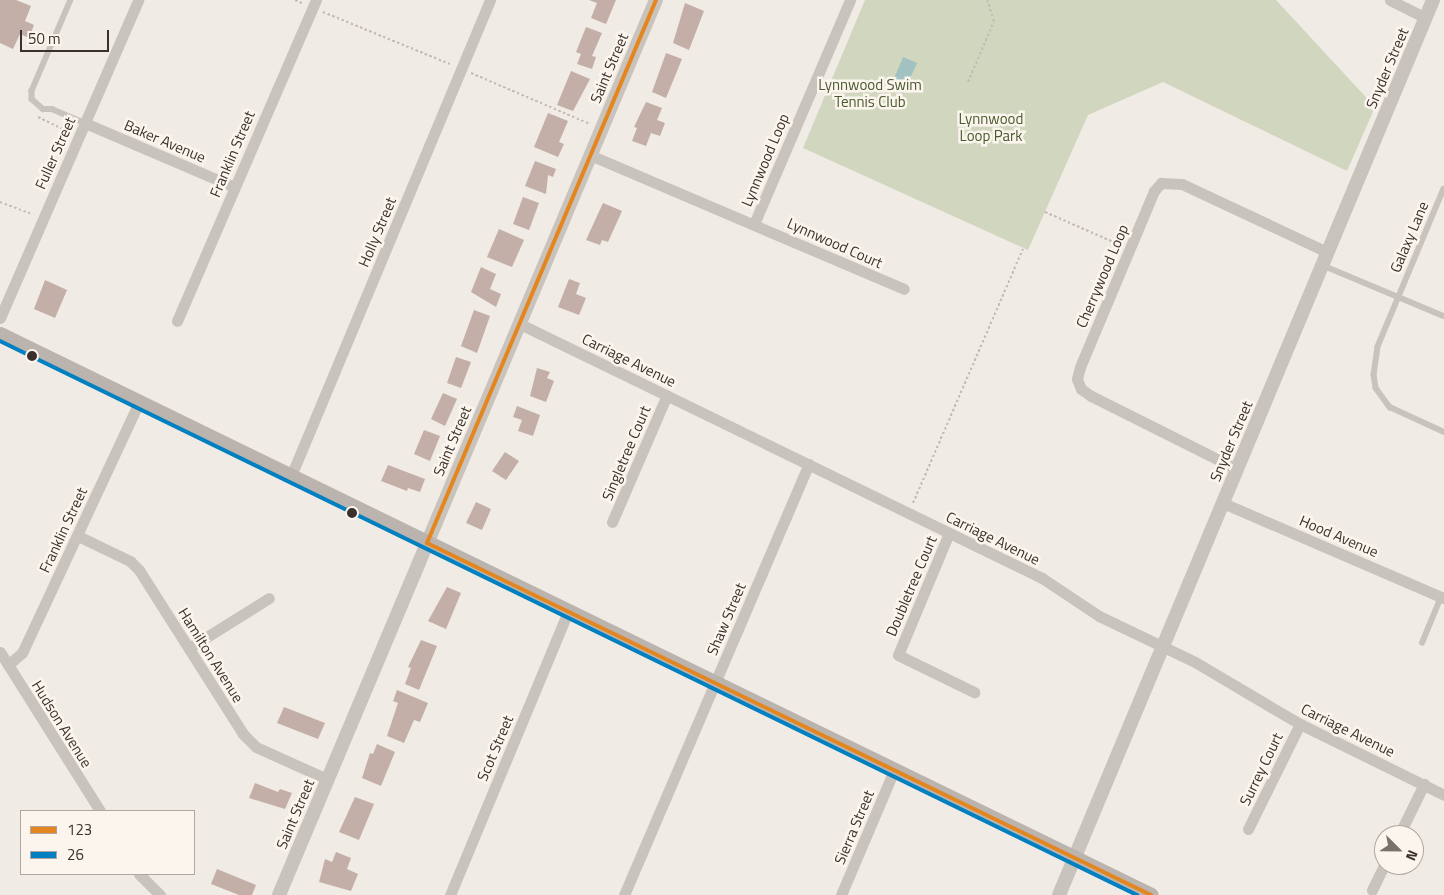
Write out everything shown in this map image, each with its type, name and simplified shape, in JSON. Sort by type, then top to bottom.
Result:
[{"type":"main road","points":[[0,334],[1151,895]]},
{"type":"street","name":"Fuller Street","points":[[0,318],[138,0]]},
{"type":"street","name":"Holly Street","points":[[291,476],[490,0]]},
{"type":"street","name":"Saint Street","points":[[279,895],[656,0]]},
{"type":"street","name":"Lynnwood Loop","points":[[590,154],[754,224],[850,0]]},
{"type":"street","points":[[1390,0],[1426,18]]},
{"type":"street","name":"Snyder Street","points":[[1059,895],[1433,0]]},
{"type":"street","name":"Franklin Street","points":[[177,321],[314,4]]},
{"type":"street","name":"Baker Avenue","points":[[85,123],[234,187]]},
{"type":"street","name":"Cherrywood Loop","points":[[1237,469],[1082,390],[1078,373],[1094,332],[1154,191],[1161,183],[1182,184],[1325,258]]},
{"type":"street","name":"Lynnwood Court","points":[[754,224],[904,289]]},
{"type":"street","name":"Carriage Avenue","points":[[520,324],[1042,578],[1099,616],[1218,674],[1300,724],[1444,795]]},
{"type":"street","name":"Singletree Court","points":[[612,522],[667,395]]},
{"type":"street","name":"Franklin Street","points":[[8,665],[22,653],[139,402]]},
{"type":"street","name":"Shaw Street","points":[[624,895],[808,464]]},
{"type":"street","name":"Hood Avenue","points":[[1223,503],[1443,597]]},
{"type":"street","name":"Doubletree Court","points":[[949,533],[898,655],[974,692]]},
{"type":"street","name":"Hamilton Avenue","points":[[78,536],[130,561],[244,734],[256,747],[327,779]]},
{"type":"street","points":[[189,648],[269,598]]},
{"type":"street","name":"Scot Street","points":[[450,895],[568,612]]},
{"type":"street","name":"Hudson Avenue","points":[[0,652],[99,810]]},
{"type":"street","name":"Surrey Court","points":[[1248,828],[1300,724]]},
{"type":"street","name":"Sierra Street","points":[[841,895],[894,770]]},
{"type":"street","points":[[1404,825],[1424,784]]},
{"type":"street","points":[[140,875],[160,895]]},
{"type":"street","points":[[1372,890],[1379,875]]},
{"type":"lane","points":[[70,0],[32,91],[32,99],[43,109],[52,109],[85,123]]},
{"type":"lane","name":"Galaxy Lane","points":[[1444,189],[1398,296],[1374,363],[1376,388],[1390,407],[1444,432]]},
{"type":"lane","points":[[1325,258],[1398,296],[1444,316]]},
{"type":"lane","points":[[1422,644],[1443,597]]},
{"type":"path","points":[[295,0],[314,4],[590,124]]},
{"type":"path","points":[[968,82],[994,20],[987,0]]},
{"type":"path","points":[[0,202],[32,214]]},
{"type":"path","points":[[1045,212],[1120,245]]},
{"type":"path","points":[[913,503],[1023,249]]},
{"type":"green space","name":"Lynnwood Loop Park","points":[[865,0],[1276,0],[1375,107],[1347,171],[1163,82],[1088,115],[1028,250],[803,148]]},
{"type":"water","points":[[903,57],[917,63],[903,94],[890,88]]},
{"type":"building","points":[[0,0],[16,0],[31,6],[25,21],[34,25],[29,38],[20,34],[13,49],[0,43]]},
{"type":"building","points":[[589,0],[616,0],[606,24],[591,18],[597,3]]},
{"type":"building","points":[[685,3],[704,11],[689,50],[673,43]]},
{"type":"building","points":[[586,27],[602,33],[592,56],[596,57],[592,69],[577,64],[581,54],[576,52]]},
{"type":"building","points":[[666,53],[682,59],[666,98],[652,92]]},
{"type":"building","points":[[571,71],[590,79],[573,111],[557,105]]},
{"type":"building","points":[[646,102],[662,108],[657,120],[665,123],[660,136],[651,133],[646,146],[632,141],[637,128],[634,127]]},
{"type":"building","points":[[548,113],[568,121],[559,142],[564,144],[558,157],[534,147]]},
{"type":"building","points":[[535,161],[556,169],[553,177],[548,175],[546,194],[525,186]]},
{"type":"building","points":[[523,197],[539,203],[529,230],[513,224]]},
{"type":"building","points":[[603,203],[622,211],[608,242],[602,240],[600,245],[586,240]]},
{"type":"building","points":[[499,229],[524,240],[512,267],[487,257]]},
{"type":"building","points":[[481,267],[496,274],[490,289],[501,294],[496,307],[471,292]]},
{"type":"building","points":[[569,279],[580,283],[576,294],[586,298],[579,315],[558,307]]},
{"type":"building","points":[[45,280],[67,290],[55,318],[34,309]]},
{"type":"building","points":[[474,310],[490,316],[477,353],[461,346]]},
{"type":"building","points":[[456,357],[471,362],[461,388],[447,383]]},
{"type":"building","points":[[537,368],[550,372],[547,378],[554,381],[546,402],[530,396]]},
{"type":"building","points":[[443,393],[457,399],[445,426],[431,419]]},
{"type":"building","points":[[517,406],[540,415],[533,436],[518,431],[522,420],[513,417]]},
{"type":"building","points":[[424,430],[440,436],[430,461],[414,454]]},
{"type":"building","points":[[505,452],[519,461],[506,480],[492,471]]},
{"type":"building","points":[[388,465],[425,479],[420,492],[408,488],[407,491],[381,481]]},
{"type":"building","points":[[476,502],[491,509],[482,530],[466,523]]},
{"type":"building","points":[[447,587],[461,593],[446,629],[428,621]]},
{"type":"building","points":[[421,640],[437,646],[419,690],[405,684],[411,668],[408,667]]},
{"type":"building","points":[[397,690],[428,703],[420,722],[414,720],[404,743],[387,736],[398,703],[393,701]]},
{"type":"building","points":[[284,707],[325,723],[318,739],[277,723]]},
{"type":"building","points":[[377,744],[395,752],[381,786],[362,778],[370,753],[373,754]]},
{"type":"building","points":[[255,783],[278,792],[280,789],[292,793],[285,809],[249,798]]},
{"type":"building","points":[[355,797],[374,804],[359,840],[339,832]]},
{"type":"building","points":[[336,852],[351,858],[347,869],[358,874],[351,891],[319,882],[325,859],[332,862]]},
{"type":"building","points":[[217,869],[256,885],[252,895],[239,895],[211,884]]},
{"type":"transit line","name":"123","points":[[656,0],[427,543],[1151,895]]},
{"type":"transit line","name":"26","points":[[0,341],[1137,895]]},
{"type":"park label","name":"Lynnwood Swim Tennis Club","points":[[870,92]]}]
